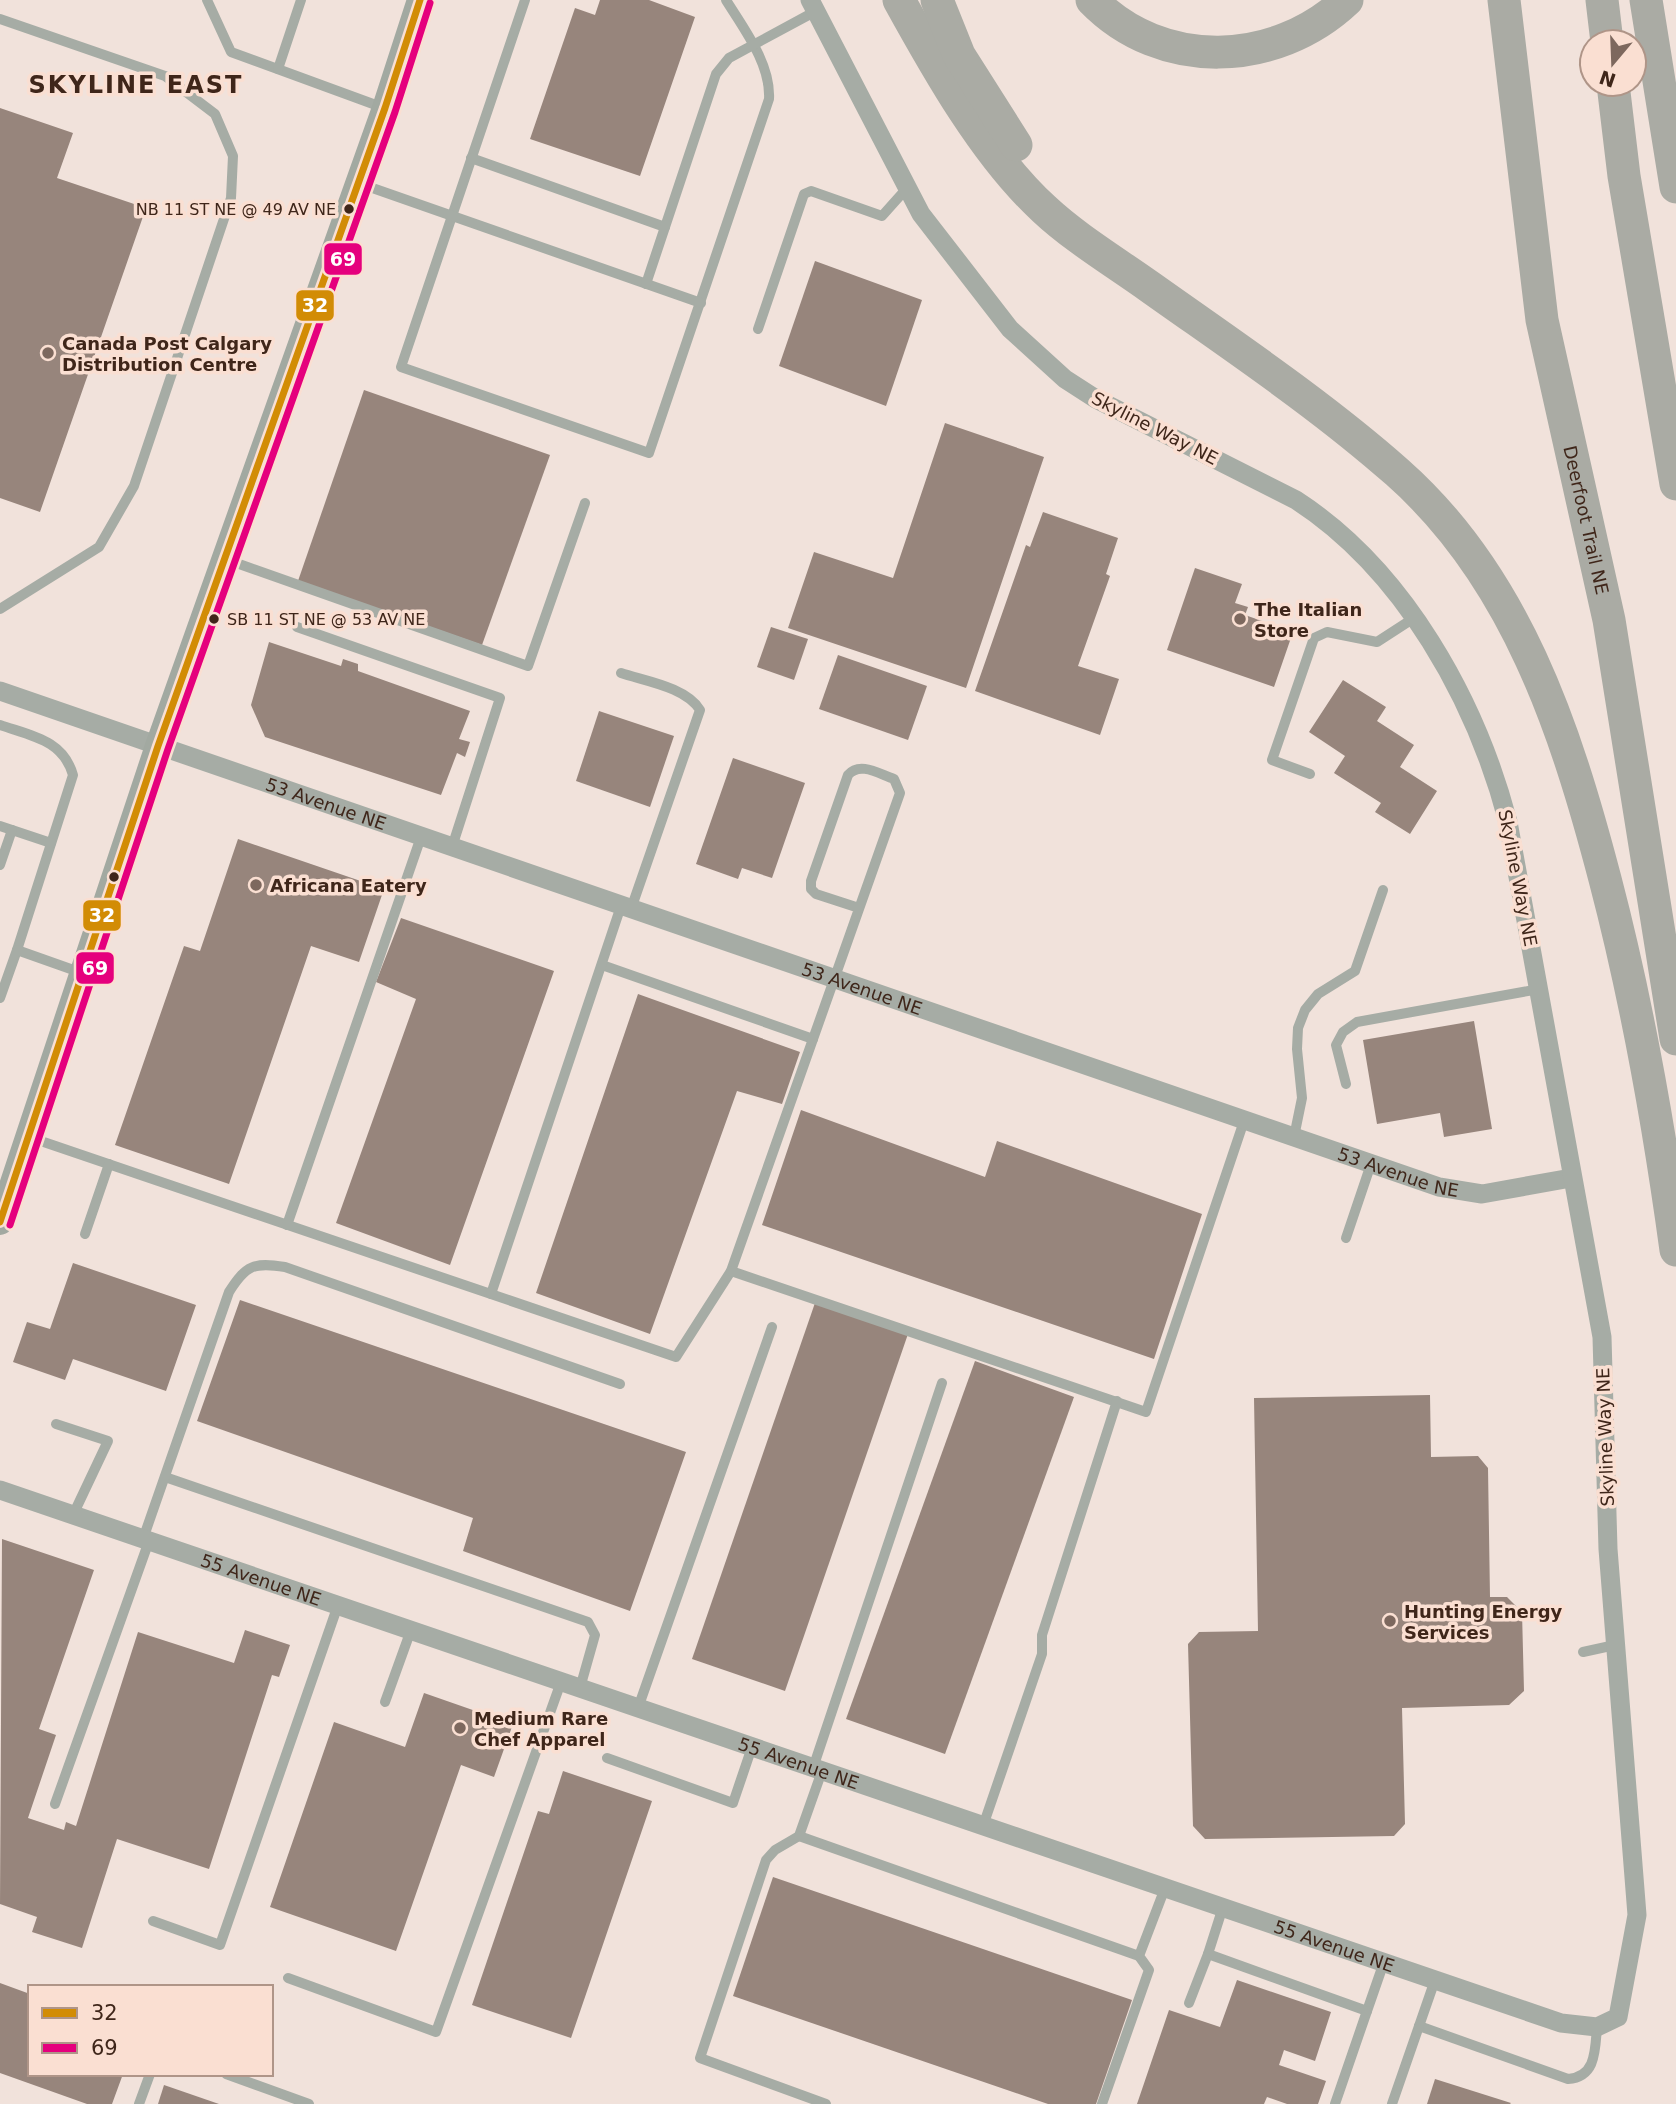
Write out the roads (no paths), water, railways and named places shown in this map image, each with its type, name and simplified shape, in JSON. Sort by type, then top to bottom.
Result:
[{"type":"highway","points":[[899,0],[961,106],[1043,209],[1293,389],[1399,474],[1446,522],[1486,575],[1520,636],[1560,723],[1583,796],[1626,961],[1654,1107],[1676,1250]]},
{"type":"highway","points":[[937,0],[959,55],[991,107],[1042,183],[1101,252]]},
{"type":"highway","points":[[1091,0],[1136,34],[1196,54],[1256,48],[1287,38],[1316,23],[1346,0]]},
{"type":"highway","name":"Deerfoot Trail NE","points":[[1504,0],[1542,320],[1609,620],[1676,1039]]},
{"type":"highway","points":[[1602,0],[1605,28]]},
{"type":"highway","points":[[1649,0],[1676,84]]},
{"type":"highway","points":[[1649,0],[1676,187]]},
{"type":"highway","points":[[1614,98],[1624,176],[1676,484]]},
{"type":"street","points":[[0,1222],[158,746],[385,108],[420,0]]},
{"type":"street","name":"Skyline Way NE","points":[[813,6],[908,187],[946,248],[1010,329],[1037,356],[1096,399],[1297,500],[1327,520],[1377,568],[1437,653],[1473,727],[1500,792],[1602,1337],[1608,1549],[1637,1915],[1618,2017],[1597,2027]]},
{"type":"street","name":"53 Avenue NE","points":[[0,691],[1438,1187],[1482,1194],[1571,1178]]},
{"type":"street","name":"55 Avenue NE","points":[[0,1490],[1562,2023],[1597,2027]]},
{"type":"lane","points":[[206,0],[231,52],[385,108]]},
{"type":"lane","points":[[278,69],[301,0]]},
{"type":"lane","points":[[525,0],[401,367],[649,453],[769,99],[770,84],[753,44],[726,0]]},
{"type":"lane","points":[[646,284],[716,74],[729,58],[813,6]]},
{"type":"lane","points":[[0,19],[165,76],[215,114],[233,156],[231,198],[134,486],[99,547],[0,609]]},
{"type":"lane","points":[[471,158],[665,227]]},
{"type":"lane","points":[[358,183],[701,303]]},
{"type":"lane","points":[[758,329],[804,194],[811,191],[882,216],[908,187]]},
{"type":"lane","points":[[225,559],[528,666],[585,503]]},
{"type":"lane","points":[[1310,774],[1272,760],[1314,638],[1327,632],[1377,642],[1414,618]]},
{"type":"lane","points":[[297,627],[500,698],[452,847]]},
{"type":"lane","points":[[491,1294],[602,965],[700,710],[694,701],[682,694],[621,673]]},
{"type":"lane","points":[[0,725],[54,744],[68,760],[73,775],[17,950],[3,983],[0,999]]},
{"type":"lane","points":[[28,1137],[676,1357],[731,1271],[900,793],[894,779],[860,767],[848,775],[811,881],[811,889],[816,894],[859,908]]},
{"type":"lane","points":[[0,826],[51,843]]},
{"type":"lane","points":[[0,865],[12,830]]},
{"type":"lane","points":[[287,1225],[421,837]]},
{"type":"lane","points":[[1293,1138],[1302,1098],[1297,1049],[1298,1028],[1306,1010],[1318,994],[1355,971],[1383,890]]},
{"type":"lane","points":[[17,950],[82,973]]},
{"type":"lane","points":[[602,965],[813,1039]]},
{"type":"lane","points":[[1346,1084],[1336,1045],[1343,1032],[1357,1022],[1539,989]]},
{"type":"lane","points":[[731,1271],[1146,1412],[1244,1121]]},
{"type":"lane","points":[[85,1234],[109,1164]]},
{"type":"lane","points":[[1346,1238],[1371,1164]]},
{"type":"lane","points":[[55,1804],[229,1292],[242,1273],[261,1263],[285,1267],[620,1384]]},
{"type":"lane","points":[[638,1708],[772,1327]]},
{"type":"lane","points":[[826,2104],[700,2058],[766,1860],[775,1850],[799,1836],[817,1769],[942,1383]]},
{"type":"lane","points":[[983,1826],[1042,1654],[1042,1635],[1117,1401]]},
{"type":"lane","points":[[56,1424],[108,1441],[73,1515]]},
{"type":"lane","points":[[165,1476],[588,1622],[595,1635],[571,1685],[436,2032],[288,1978]]},
{"type":"lane","points":[[153,1921],[220,1945],[338,1605]]},
{"type":"lane","points":[[385,1702],[411,1630]]},
{"type":"lane","points":[[1583,1652],[1615,1645]]},
{"type":"lane","points":[[607,1758],[733,1803],[752,1747]]},
{"type":"lane","points":[[799,1836],[1139,1956],[1149,1970],[1101,2104]]},
{"type":"lane","points":[[1139,1956],[1165,1888]]},
{"type":"lane","points":[[1189,2003],[1223,1907]]},
{"type":"lane","points":[[1208,1954],[1367,2011]]},
{"type":"lane","points":[[1335,2104],[1384,1962]]},
{"type":"lane","points":[[1392,2104],[1435,1980]]},
{"type":"lane","points":[[1419,2026],[1568,2079],[1581,2078],[1590,2070],[1597,2027]]},
{"type":"lane","points":[[139,2104],[149,2076]]},
{"type":"lane","points":[[232,2076],[309,2104]]},
{"type":"place","name":"NB 11 ST NE @ 49 AV NE","points":[[349,209]]},
{"type":"place","name":"Canada Post Calgary Distribution Centre","points":[[48,353]]},
{"type":"place","name":"SB 11 ST NE @ 53 AV NE","points":[[214,619]]},
{"type":"place","name":"The Italian Store","points":[[1240,619]]},
{"type":"place","name":"Africana Eatery","points":[[256,885]]},
{"type":"place","name":"Hunting Energy Services","points":[[1390,1621]]},
{"type":"place","name":"Medium Rare Chef Apparel","points":[[460,1728]]},
{"type":"district","name":"SKYLINE EAST","points":[[136,85]]}]
